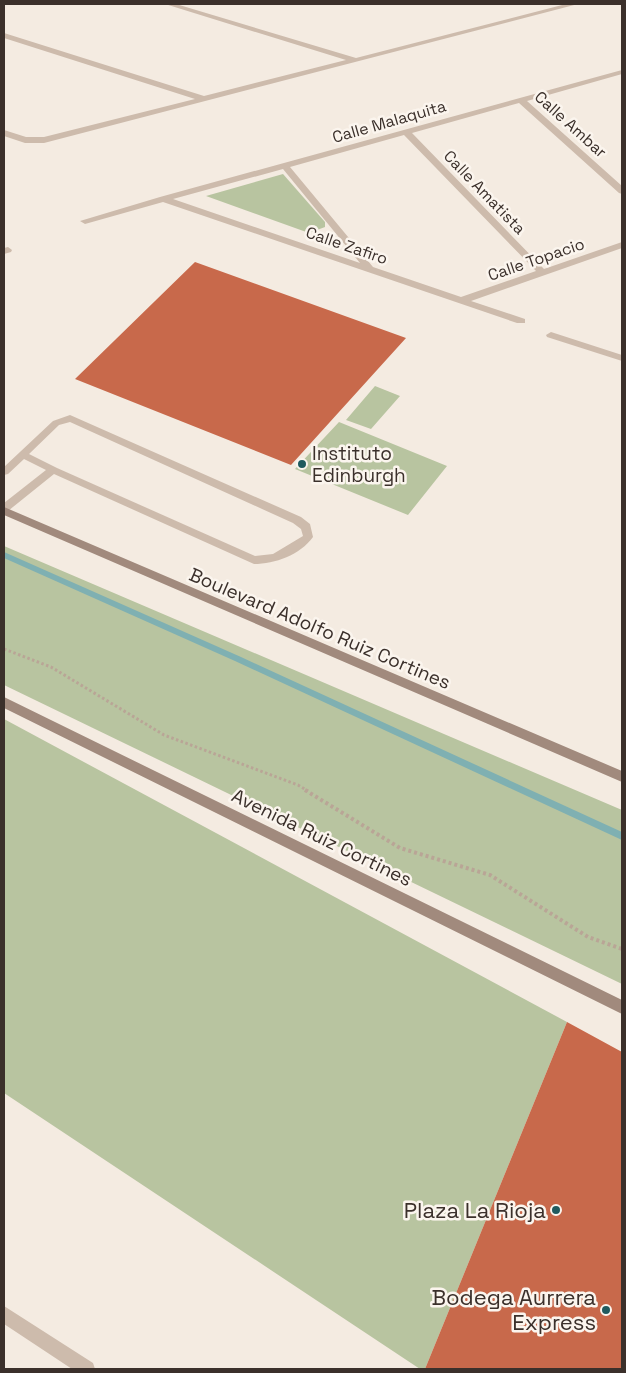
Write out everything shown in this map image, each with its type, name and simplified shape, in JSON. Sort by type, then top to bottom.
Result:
[{"type":"main road","name":"Boulevard Adolfo Ruiz Cortines","points":[[4,510],[622,777]]},
{"type":"main road","name":"Avenida Ruiz Cortines","points":[[4,702],[622,1007]]},
{"type":"street","points":[[169,4],[355,60]]},
{"type":"street","points":[[4,133],[25,140],[44,140],[574,4]]},
{"type":"street","points":[[4,35],[204,99]]},
{"type":"street","name":"Calle Malaquita","points":[[85,221],[622,72]]},
{"type":"street","name":"Calle Ambar","points":[[521,100],[622,191]]},
{"type":"street","name":"Calle Amatista","points":[[406,132],[542,272]]},
{"type":"street","points":[[285,166],[370,268]]},
{"type":"street","name":"Calle Zafiro","points":[[163,199],[521,321]]},
{"type":"street","name":"Calle Topacio","points":[[460,301],[622,245]]},
{"type":"street","points":[[551,334],[622,358]]},
{"type":"street","points":[[4,1314],[87,1369]]},
{"type":"lane","points":[[4,472],[56,423],[70,418],[297,520],[306,527],[308,537],[281,557],[267,562],[254,560],[24,455]]},
{"type":"lane","points":[[4,510],[54,470]]},
{"type":"path","points":[[4,648],[51,667],[164,734],[298,785],[400,848],[490,875],[588,937],[622,949]]},
{"type":"green space","points":[[283,174],[325,222],[325,227],[309,233],[206,196]]},
{"type":"green space","points":[[375,386],[400,396],[371,429],[346,420]]},
{"type":"green space","points":[[339,422],[447,466],[408,515],[295,469]]},
{"type":"green space","points":[[4,546],[622,810],[622,984],[4,685]]},
{"type":"green space","points":[[4,719],[567,1022],[425,1369],[420,1369],[4,1093]]},
{"type":"building","points":[[195,262],[406,338],[291,465],[75,379]]},
{"type":"building","name":"Plaza La Rioja","points":[[567,1022],[622,1052],[622,1369],[425,1369]]},
{"type":"waterway","points":[[4,555],[238,659],[622,836]]},
{"type":"place","name":"Instituto Edinburgh","points":[[302,464]]},
{"type":"place","name":"Plaza La Rioja","points":[[556,1210]]},
{"type":"place","name":"Bodega Aurrera Express","points":[[606,1310]]}]
